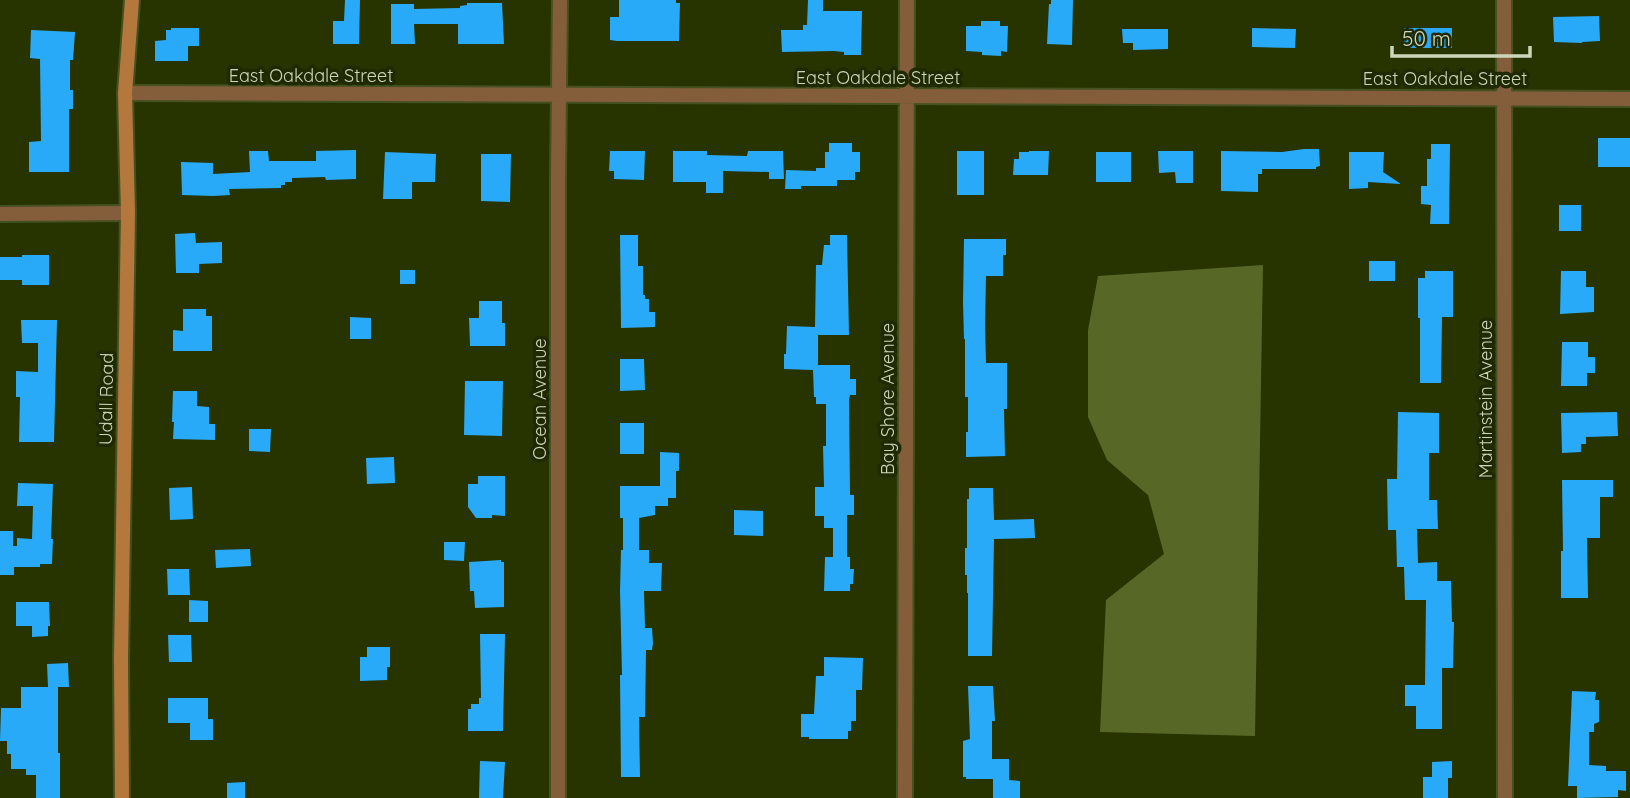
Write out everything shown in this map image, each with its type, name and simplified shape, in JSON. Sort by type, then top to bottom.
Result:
[{"type":"street","name":"Udall Road","points":[[122,798],[121,659],[128,214],[125,93],[132,0]]},
{"type":"street","name":"Ocean Avenue","points":[[558,798],[560,0]]},
{"type":"street","name":"Bay Shore Avenue","points":[[905,798],[907,0]]},
{"type":"street","name":"Martinstein Avenue","points":[[1504,0],[1504,798]]},
{"type":"street","name":"East Oakdale Street","points":[[125,93],[1630,99]]},
{"type":"street","points":[[0,214],[128,214]]},
{"type":"green space","points":[[1263,265],[1255,736],[1100,732],[1106,600],[1164,554],[1148,495],[1107,460],[1088,417],[1088,330],[1098,276]]},
{"type":"building","points":[[345,0],[360,0],[359,44],[333,44],[333,21],[344,21]]},
{"type":"building","points":[[619,0],[676,0],[676,3],[680,3],[679,41],[610,40],[610,17],[619,17]]},
{"type":"building","points":[[808,0],[823,0],[823,11],[862,11],[861,55],[844,55],[844,52],[834,51],[782,52],[781,30],[803,30],[803,25],[807,25]]},
{"type":"building","points":[[1051,0],[1073,0],[1072,45],[1047,44]]},
{"type":"building","points":[[467,3],[502,3],[504,44],[458,44],[458,24],[414,24],[415,44],[391,44],[391,4],[414,4],[414,9],[460,8]]},
{"type":"building","points":[[1599,16],[1600,41],[1554,42],[1553,17]]},
{"type":"building","points":[[981,21],[1000,21],[1000,26],[1008,26],[1007,52],[1001,51],[1001,56],[966,51],[966,26],[981,26]]},
{"type":"building","points":[[199,28],[199,46],[188,46],[188,61],[155,61],[155,41],[166,40],[166,30]]},
{"type":"building","points":[[1252,28],[1296,29],[1295,48],[1252,47]]},
{"type":"building","points":[[1404,28],[1452,28],[1452,48],[1404,48]]},
{"type":"building","points":[[1122,29],[1168,29],[1168,49],[1133,50],[1133,43],[1123,43]]},
{"type":"building","points":[[31,30],[75,32],[73,60],[70,60],[73,109],[69,109],[69,172],[29,172],[29,142],[41,141],[40,59],[30,58]]},
{"type":"building","points":[[1598,138],[1630,138],[1630,167],[1598,167]]},
{"type":"building","points":[[829,143],[852,143],[852,152],[860,152],[860,172],[855,172],[855,180],[837,180],[837,186],[785,189],[786,170],[816,171],[816,168],[825,168],[825,152],[829,152]]},
{"type":"building","points":[[1431,144],[1450,144],[1449,224],[1430,224],[1431,205],[1421,204],[1421,186],[1427,186],[1427,159],[1431,159]]},
{"type":"building","points":[[1319,149],[1320,166],[1316,169],[1262,169],[1262,174],[1258,174],[1258,192],[1221,191],[1221,151],[1282,152]]},
{"type":"building","points":[[356,150],[356,179],[292,178],[292,182],[285,182],[281,188],[229,189],[230,195],[182,195],[181,162],[213,163],[213,174],[250,172],[249,151],[268,151],[269,161],[316,161],[316,151]]},
{"type":"building","points":[[610,151],[645,151],[644,180],[614,179],[614,171],[609,171]]},
{"type":"building","points":[[673,151],[707,151],[707,155],[747,156],[748,151],[783,151],[784,179],[769,179],[769,172],[723,171],[723,193],[706,193],[706,182],[673,182]]},
{"type":"building","points":[[957,151],[984,151],[984,195],[957,195]]},
{"type":"building","points":[[1049,151],[1048,175],[1013,175],[1014,159],[1019,159],[1019,152]]},
{"type":"building","points":[[1158,151],[1193,151],[1193,183],[1176,183],[1175,172],[1159,173]]},
{"type":"building","points":[[385,152],[436,154],[435,182],[412,182],[412,199],[383,199]]},
{"type":"building","points":[[1096,152],[1131,152],[1131,182],[1096,182]]},
{"type":"building","points":[[1349,152],[1384,152],[1383,172],[1401,184],[1368,182],[1368,188],[1349,189]]},
{"type":"building","points":[[481,154],[511,154],[510,202],[481,201]]},
{"type":"building","points":[[1559,205],[1581,205],[1581,231],[1559,231]]},
{"type":"building","points":[[195,233],[196,243],[222,242],[222,263],[199,264],[199,273],[176,273],[175,234]]},
{"type":"building","points":[[620,235],[638,235],[638,266],[643,266],[643,295],[645,299],[649,299],[649,312],[655,312],[655,327],[621,328]]},
{"type":"building","points":[[830,235],[847,235],[849,335],[818,335],[818,365],[850,365],[850,379],[856,379],[856,395],[850,395],[849,400],[850,495],[854,495],[854,515],[847,515],[847,557],[850,557],[850,569],[854,569],[850,591],[824,591],[825,557],[833,557],[833,528],[824,528],[824,516],[815,516],[815,487],[824,487],[826,404],[816,404],[813,370],[784,369],[787,326],[815,327],[816,265],[822,265],[824,245],[830,245]]},
{"type":"building","points":[[964,239],[1006,239],[1003,276],[986,276],[985,325],[986,363],[1007,363],[1005,456],[966,457],[968,397],[965,397]]},
{"type":"building","points":[[49,255],[49,285],[22,285],[22,280],[0,280],[0,257]]},
{"type":"building","points":[[1369,261],[1395,261],[1395,281],[1369,281]]},
{"type":"building","points":[[400,270],[415,270],[415,284],[400,284]]},
{"type":"building","points":[[1425,271],[1453,271],[1453,317],[1442,317],[1441,383],[1420,383],[1418,278],[1425,278]]},
{"type":"building","points":[[1561,271],[1586,271],[1586,287],[1594,287],[1594,312],[1560,314]]},
{"type":"building","points":[[479,301],[502,301],[505,346],[470,346],[469,318],[479,318]]},
{"type":"building","points":[[183,309],[206,309],[206,316],[212,316],[212,351],[173,351],[173,330],[183,331]]},
{"type":"building","points":[[350,317],[371,318],[371,339],[350,339]]},
{"type":"building","points":[[21,320],[57,320],[54,442],[19,442],[20,397],[16,397],[16,371],[38,372],[38,343],[22,343]]},
{"type":"building","points":[[1562,342],[1588,342],[1588,357],[1595,357],[1595,373],[1587,373],[1587,386],[1561,386]]},
{"type":"building","points":[[620,359],[644,359],[645,390],[620,391]]},
{"type":"building","points":[[465,381],[503,381],[502,436],[464,435]]},
{"type":"building","points":[[173,391],[197,391],[197,406],[209,407],[209,424],[215,424],[215,440],[173,439]]},
{"type":"building","points":[[1398,412],[1439,413],[1439,453],[1429,453],[1429,500],[1437,500],[1438,529],[1417,529],[1418,563],[1437,562],[1437,581],[1451,581],[1453,668],[1442,668],[1442,729],[1416,729],[1416,706],[1405,706],[1405,685],[1425,685],[1426,600],[1405,600],[1404,567],[1397,567],[1396,530],[1388,530],[1387,479],[1397,479]]},
{"type":"building","points":[[1617,412],[1618,436],[1586,437],[1586,444],[1581,444],[1581,452],[1562,453],[1561,413]]},
{"type":"building","points":[[620,423],[644,423],[644,454],[620,454]]},
{"type":"building","points":[[249,429],[271,429],[270,452],[249,451]]},
{"type":"building","points":[[660,452],[679,453],[676,498],[668,498],[668,506],[655,506],[655,515],[639,518],[639,550],[649,550],[649,563],[662,563],[661,591],[644,591],[645,628],[652,628],[653,643],[652,650],[646,650],[645,717],[639,717],[640,777],[621,777],[620,591],[623,518],[620,518],[620,486],[660,486]]},
{"type":"building","points":[[394,457],[395,483],[367,484],[366,458]]},
{"type":"building","points":[[478,476],[505,476],[505,516],[476,518],[468,507],[468,484],[478,484]]},
{"type":"building","points":[[1562,480],[1613,480],[1613,497],[1600,497],[1600,538],[1587,538],[1588,598],[1561,598]]},
{"type":"building","points":[[18,483],[53,484],[52,564],[14,567],[14,575],[0,575],[0,531],[13,531],[13,546],[17,546],[17,538],[32,539],[33,506],[17,506]]},
{"type":"building","points":[[192,487],[193,519],[170,520],[169,488]]},
{"type":"building","points":[[969,488],[993,488],[994,520],[1034,519],[1035,538],[994,539],[992,656],[968,656],[965,548]]},
{"type":"building","points":[[734,510],[763,511],[763,536],[734,535]]},
{"type":"building","points":[[444,542],[465,542],[464,561],[444,560]]},
{"type":"building","points":[[250,549],[251,566],[216,568],[215,550]]},
{"type":"building","points":[[469,562],[504,562],[504,607],[475,608],[474,591],[470,591]]},
{"type":"building","points":[[167,569],[189,569],[190,595],[168,595]]},
{"type":"building","points":[[189,600],[208,601],[208,622],[189,622]]},
{"type":"building","points":[[16,602],[49,602],[48,636],[32,637],[32,626],[16,626]]},
{"type":"building","points":[[480,634],[505,634],[503,731],[468,731],[468,709],[471,709],[471,704],[479,704],[481,698]]},
{"type":"building","points":[[168,635],[191,635],[192,662],[169,662]]},
{"type":"building","points":[[367,647],[390,647],[387,680],[360,681],[360,657],[367,657]]},
{"type":"building","points":[[824,657],[863,658],[862,690],[856,690],[856,721],[851,721],[848,739],[801,737],[801,714],[814,714],[816,676],[824,676]]},
{"type":"building","points":[[68,663],[69,687],[58,687],[60,798],[36,798],[36,775],[26,775],[26,769],[11,769],[11,754],[7,754],[7,741],[0,741],[1,708],[21,708],[21,687],[48,687],[47,664]]},
{"type":"building","points":[[968,686],[993,686],[995,721],[992,721],[992,759],[1009,759],[1009,780],[1020,781],[1020,798],[993,798],[993,779],[963,777],[963,741],[970,739]]},
{"type":"building","points":[[1572,691],[1596,692],[1595,700],[1599,700],[1599,722],[1594,724],[1594,732],[1589,732],[1589,765],[1606,766],[1606,771],[1626,771],[1626,791],[1618,790],[1618,797],[1577,798],[1577,786],[1568,786]]},
{"type":"building","points":[[168,698],[208,698],[208,719],[213,719],[213,740],[190,740],[190,723],[168,723]]},
{"type":"building","points":[[480,761],[505,762],[503,798],[479,798]]},
{"type":"building","points":[[1452,761],[1452,778],[1448,778],[1448,798],[1423,798],[1423,777],[1432,777],[1432,762]]},
{"type":"building","points":[[245,782],[245,798],[227,798],[227,783]]}]
